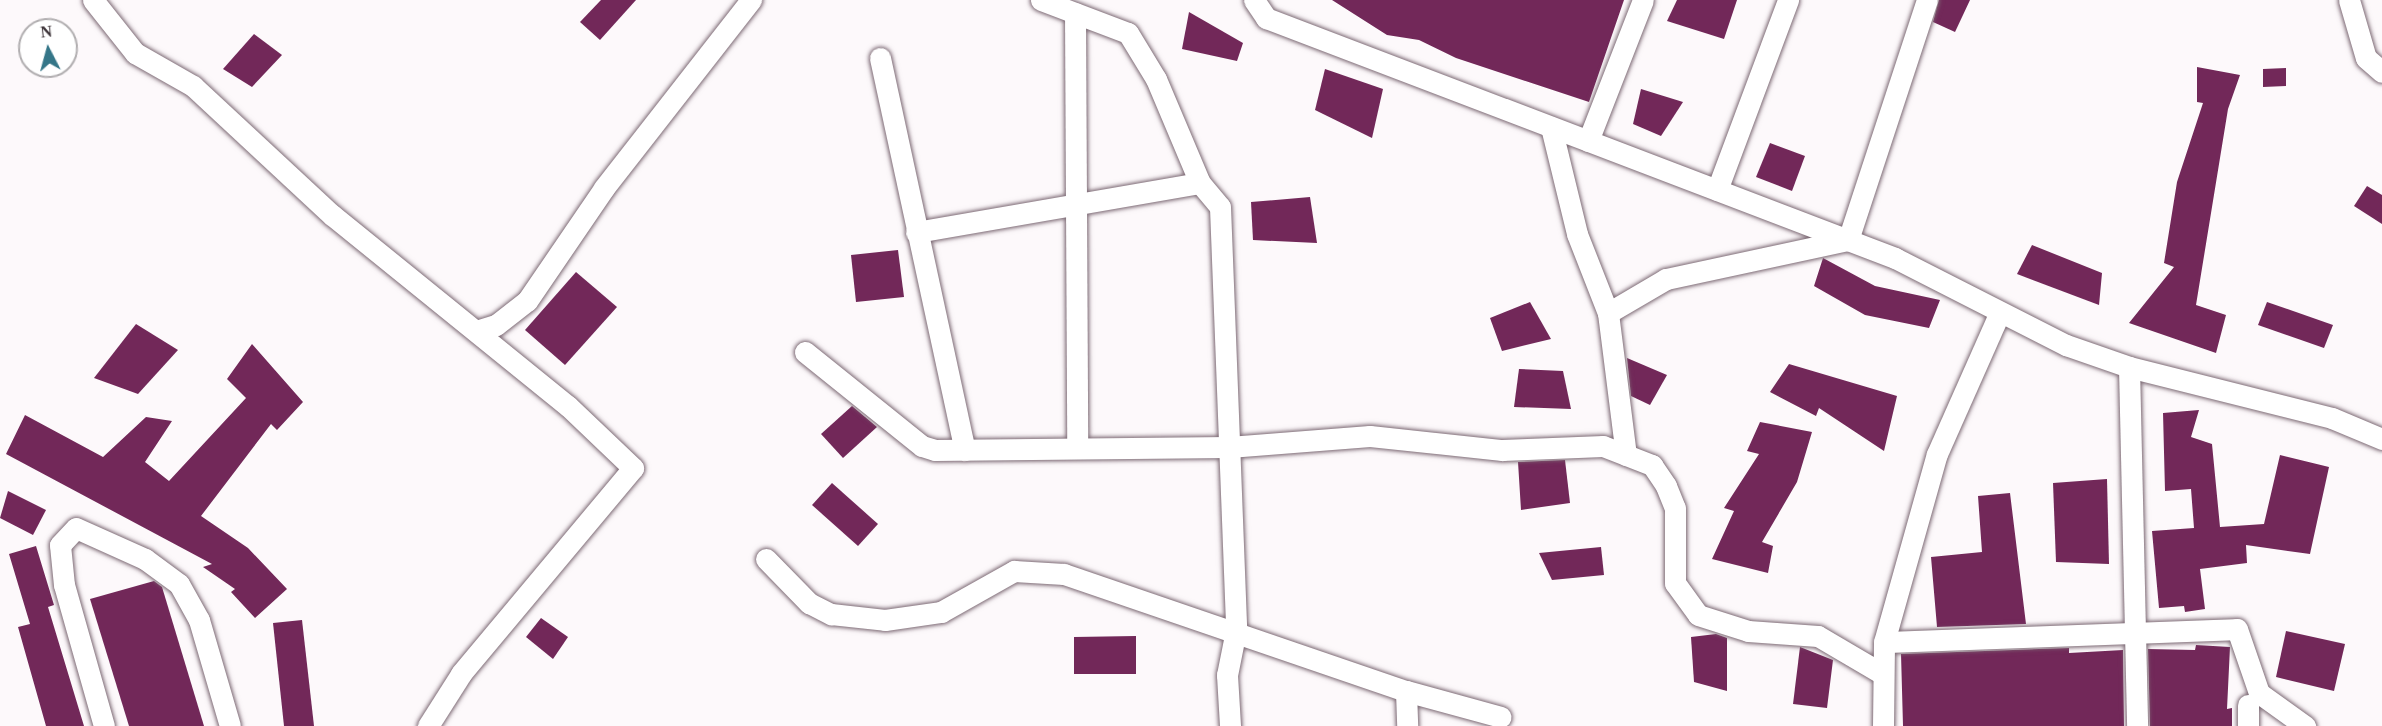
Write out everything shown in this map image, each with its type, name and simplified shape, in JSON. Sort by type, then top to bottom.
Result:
[{"type":"street","points":[[93,0],[135,53],[193,86],[332,215],[568,406],[633,468],[461,674],[428,726]]},
{"type":"street","points":[[476,331],[496,325],[527,301],[604,188],[752,0]]},
{"type":"street","points":[[1041,0],[1128,33],[1135,42],[1200,183],[1220,207],[1236,630],[1227,675],[1230,726]]},
{"type":"street","points":[[1254,0],[1266,18],[1848,240],[2066,345],[2129,367],[2332,418],[2382,439]]},
{"type":"street","points":[[1588,141],[1643,0]]},
{"type":"street","points":[[1718,190],[1788,0]]},
{"type":"street","points":[[1848,240],[1927,0]]},
{"type":"street","points":[[2349,0],[2366,58],[2382,72]]},
{"type":"street","points":[[1075,13],[1074,205],[1077,446]]},
{"type":"street","points":[[880,58],[965,450]]},
{"type":"street","points":[[1551,127],[1577,234],[1608,313],[1626,455]]},
{"type":"street","points":[[916,232],[1200,183]]},
{"type":"street","points":[[1608,313],[1666,279],[1848,240]]},
{"type":"street","points":[[1883,726],[1881,673],[1884,642],[1937,454],[2000,312]]},
{"type":"street","points":[[805,352],[922,446],[965,450],[1077,446],[1229,447],[1370,436],[1502,450],[1603,446],[1652,465],[1666,486],[1675,508],[1675,583],[1698,615],[1748,631],[1818,636],[1881,673]]},
{"type":"street","points":[[2129,367],[2137,726]]},
{"type":"street","points":[[104,726],[64,585],[60,545],[76,528],[145,559],[179,584],[199,620],[230,726]]},
{"type":"street","points":[[766,559],[809,603],[858,619],[902,620],[941,612],[1014,571],[1037,570],[1236,630],[1406,691],[1501,717]]},
{"type":"street","points":[[1884,642],[2136,629],[2237,629],[2259,693],[2305,726]]},
{"type":"street","points":[[1406,691],[1407,726]]},
{"type":"building","points":[[601,0],[636,0],[600,40],[580,22]]},
{"type":"building","points":[[1332,0],[1624,0],[1589,102],[1456,58],[1419,40],[1387,35]]},
{"type":"building","points":[[1677,0],[1737,0],[1724,39],[1667,21]]},
{"type":"building","points":[[1939,0],[1970,0],[1955,32],[1933,22]]},
{"type":"building","points":[[1189,12],[1243,43],[1237,61],[1182,49]]},
{"type":"building","points":[[254,34],[282,55],[252,87],[223,69]]},
{"type":"building","points":[[2197,67],[2240,75],[2228,109],[2196,305],[2226,315],[2216,353],[2129,323],[2174,267],[2164,263],[2177,182],[2203,103],[2197,102]]},
{"type":"building","points":[[2286,68],[2286,86],[2263,87],[2263,69]]},
{"type":"building","points":[[1325,69],[1383,89],[1372,138],[1315,110]]},
{"type":"building","points":[[1641,89],[1683,102],[1661,136],[1633,124]]},
{"type":"building","points":[[1770,143],[1805,156],[1792,191],[1756,177]]},
{"type":"building","points":[[2367,186],[2382,195],[2382,224],[2354,206]]},
{"type":"building","points":[[1310,197],[1317,243],[1253,240],[1251,202]]},
{"type":"building","points":[[2032,245],[2102,273],[2099,305],[2017,274]]},
{"type":"building","points":[[898,250],[904,297],[856,302],[851,255]]},
{"type":"building","points":[[1823,258],[1875,286],[1940,300],[1929,328],[1865,315],[1814,286]]},
{"type":"building","points":[[576,272],[617,307],[565,365],[525,330]]},
{"type":"building","points":[[1530,302],[1551,339],[1502,351],[1490,318]]},
{"type":"building","points":[[2267,302],[2333,325],[2324,348],[2258,325]]},
{"type":"building","points":[[136,324],[178,350],[138,394],[94,378]]},
{"type":"building","points":[[252,344],[303,402],[277,430],[271,424],[201,516],[248,548],[287,589],[255,618],[231,592],[235,589],[203,567],[212,564],[6,454],[25,415],[103,457],[146,417],[172,421],[145,462],[169,481],[246,398],[227,379]]},
{"type":"building","points":[[1627,358],[1667,375],[1650,405],[1631,396]]},
{"type":"building","points":[[1789,364],[1897,396],[1884,451],[1819,408],[1816,416],[1770,392]]},
{"type":"building","points":[[1519,369],[1563,371],[1571,409],[1514,407]]},
{"type":"building","points":[[852,406],[877,427],[843,458],[821,434]]},
{"type":"building","points":[[2199,410],[2191,437],[2212,444],[2220,527],[2264,524],[2280,455],[2329,467],[2310,554],[2246,545],[2247,563],[2200,569],[2205,609],[2185,612],[2184,606],[2159,608],[2152,531],[2194,528],[2191,489],[2165,491],[2163,413]]},
{"type":"building","points":[[1760,422],[1812,432],[1797,482],[1762,542],[1773,546],[1768,573],[1712,559],[1734,511],[1724,508],[1759,454],[1747,451]]},
{"type":"building","points":[[1565,460],[1570,503],[1521,510],[1518,462]]},
{"type":"building","points":[[2107,479],[2109,564],[2056,562],[2053,483]]},
{"type":"building","points":[[832,483],[878,524],[858,546],[812,505]]},
{"type":"building","points":[[8,491],[46,510],[33,535],[0,518]]},
{"type":"building","points":[[2010,493],[2026,624],[1937,627],[1931,557],[1982,552],[1978,496]]},
{"type":"building","points":[[36,546],[54,605],[48,607],[84,726],[46,726],[18,627],[30,624],[9,554]]},
{"type":"building","points":[[1601,547],[1604,575],[1552,580],[1539,553]]},
{"type":"building","points":[[154,581],[162,587],[204,726],[129,726],[90,599]]},
{"type":"building","points":[[541,618],[568,637],[553,659],[526,637]]},
{"type":"building","points":[[302,620],[314,726],[284,726],[273,623]]},
{"type":"building","points":[[2286,631],[2345,644],[2334,691],[2276,677]]},
{"type":"building","points":[[1716,634],[1727,638],[1727,691],[1694,682],[1691,637]]},
{"type":"building","points":[[1136,636],[1136,674],[1074,674],[1074,637]]},
{"type":"building","points":[[2196,645],[2230,647],[2227,709],[2232,708],[2232,726],[2150,726],[2148,649],[2195,650]]},
{"type":"building","points":[[1800,647],[1833,660],[1827,708],[1793,704]]},
{"type":"building","points":[[2069,648],[2069,653],[2123,650],[2124,726],[1903,726],[1901,654]]}]
